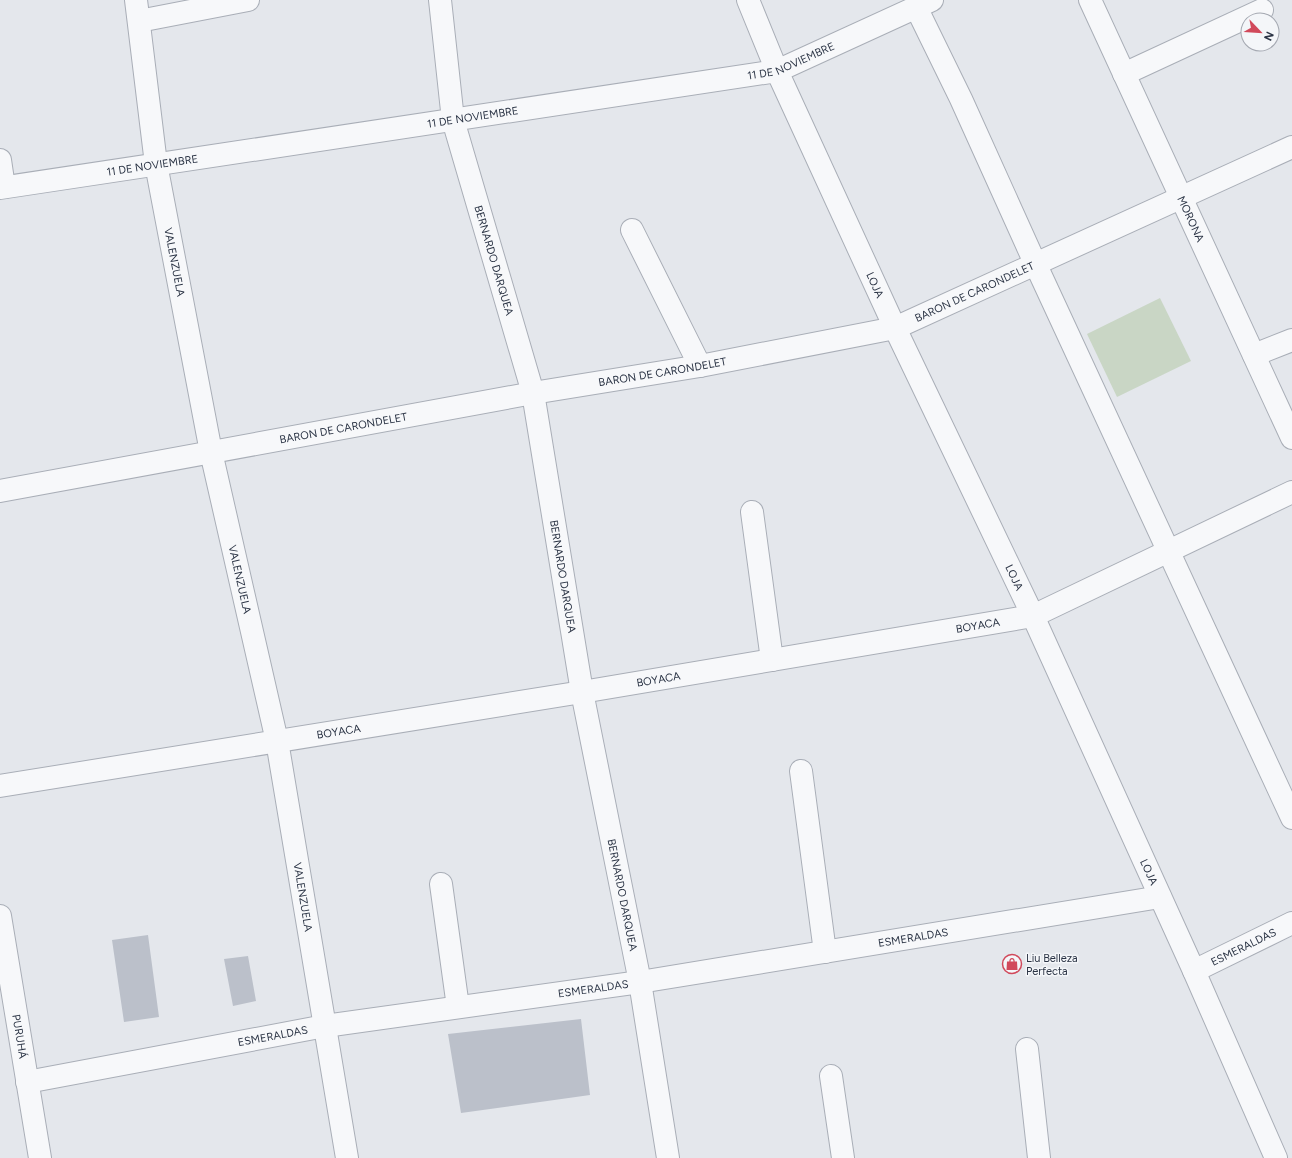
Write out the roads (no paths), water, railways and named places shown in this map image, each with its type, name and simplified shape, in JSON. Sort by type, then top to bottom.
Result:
[{"type":"street","points":[[137,10],[248,0]]},
{"type":"street","name":"BERNARDO DARQUEA","points":[[440,0],[453,120],[533,393],[582,692],[640,982],[668,1158]]},
{"type":"street","name":"LOJA","points":[[748,0],[777,71],[895,328],[1033,616],[1194,971],[1276,1158]]},
{"type":"street","name":"MORONA","points":[[1090,0],[1292,438]]},
{"type":"street","points":[[924,4],[961,99],[1292,818]]},
{"type":"street","name":"11 DE NOVIEMBRE","points":[[2,188],[777,71],[924,4]]},
{"type":"street","name":"VALENZUELA","points":[[137,10],[156,164],[211,452],[277,741],[347,1158]]},
{"type":"street","points":[[1124,74],[1262,10]]},
{"type":"street","name":"BARON DE CARONDELET","points":[[0,491],[533,393],[700,366],[895,328],[1292,147]]},
{"type":"street","points":[[0,160],[2,188]]},
{"type":"street","points":[[632,230],[700,366]]},
{"type":"street","points":[[1254,355],[1292,340]]},
{"type":"street","name":"BOYACA","points":[[0,786],[582,692],[1033,616],[1292,492]]},
{"type":"street","points":[[752,512],[772,660]]},
{"type":"street","points":[[800,771],[825,952]]},
{"type":"street","points":[[441,884],[458,1007]]},
{"type":"street","name":"ESMERALDAS","points":[[27,1082],[325,1026],[640,982],[1160,896]]},
{"type":"street","name":"PURUHÁ","points":[[0,916],[40,1158]]},
{"type":"street","name":"ESMERALDAS","points":[[1194,971],[1292,923]]},
{"type":"street","points":[[1027,1049],[1039,1158]]},
{"type":"street","points":[[831,1076],[843,1158]]},
{"type":"place","name":"Liu Belleza Perfecta","points":[[1012,964]]}]
